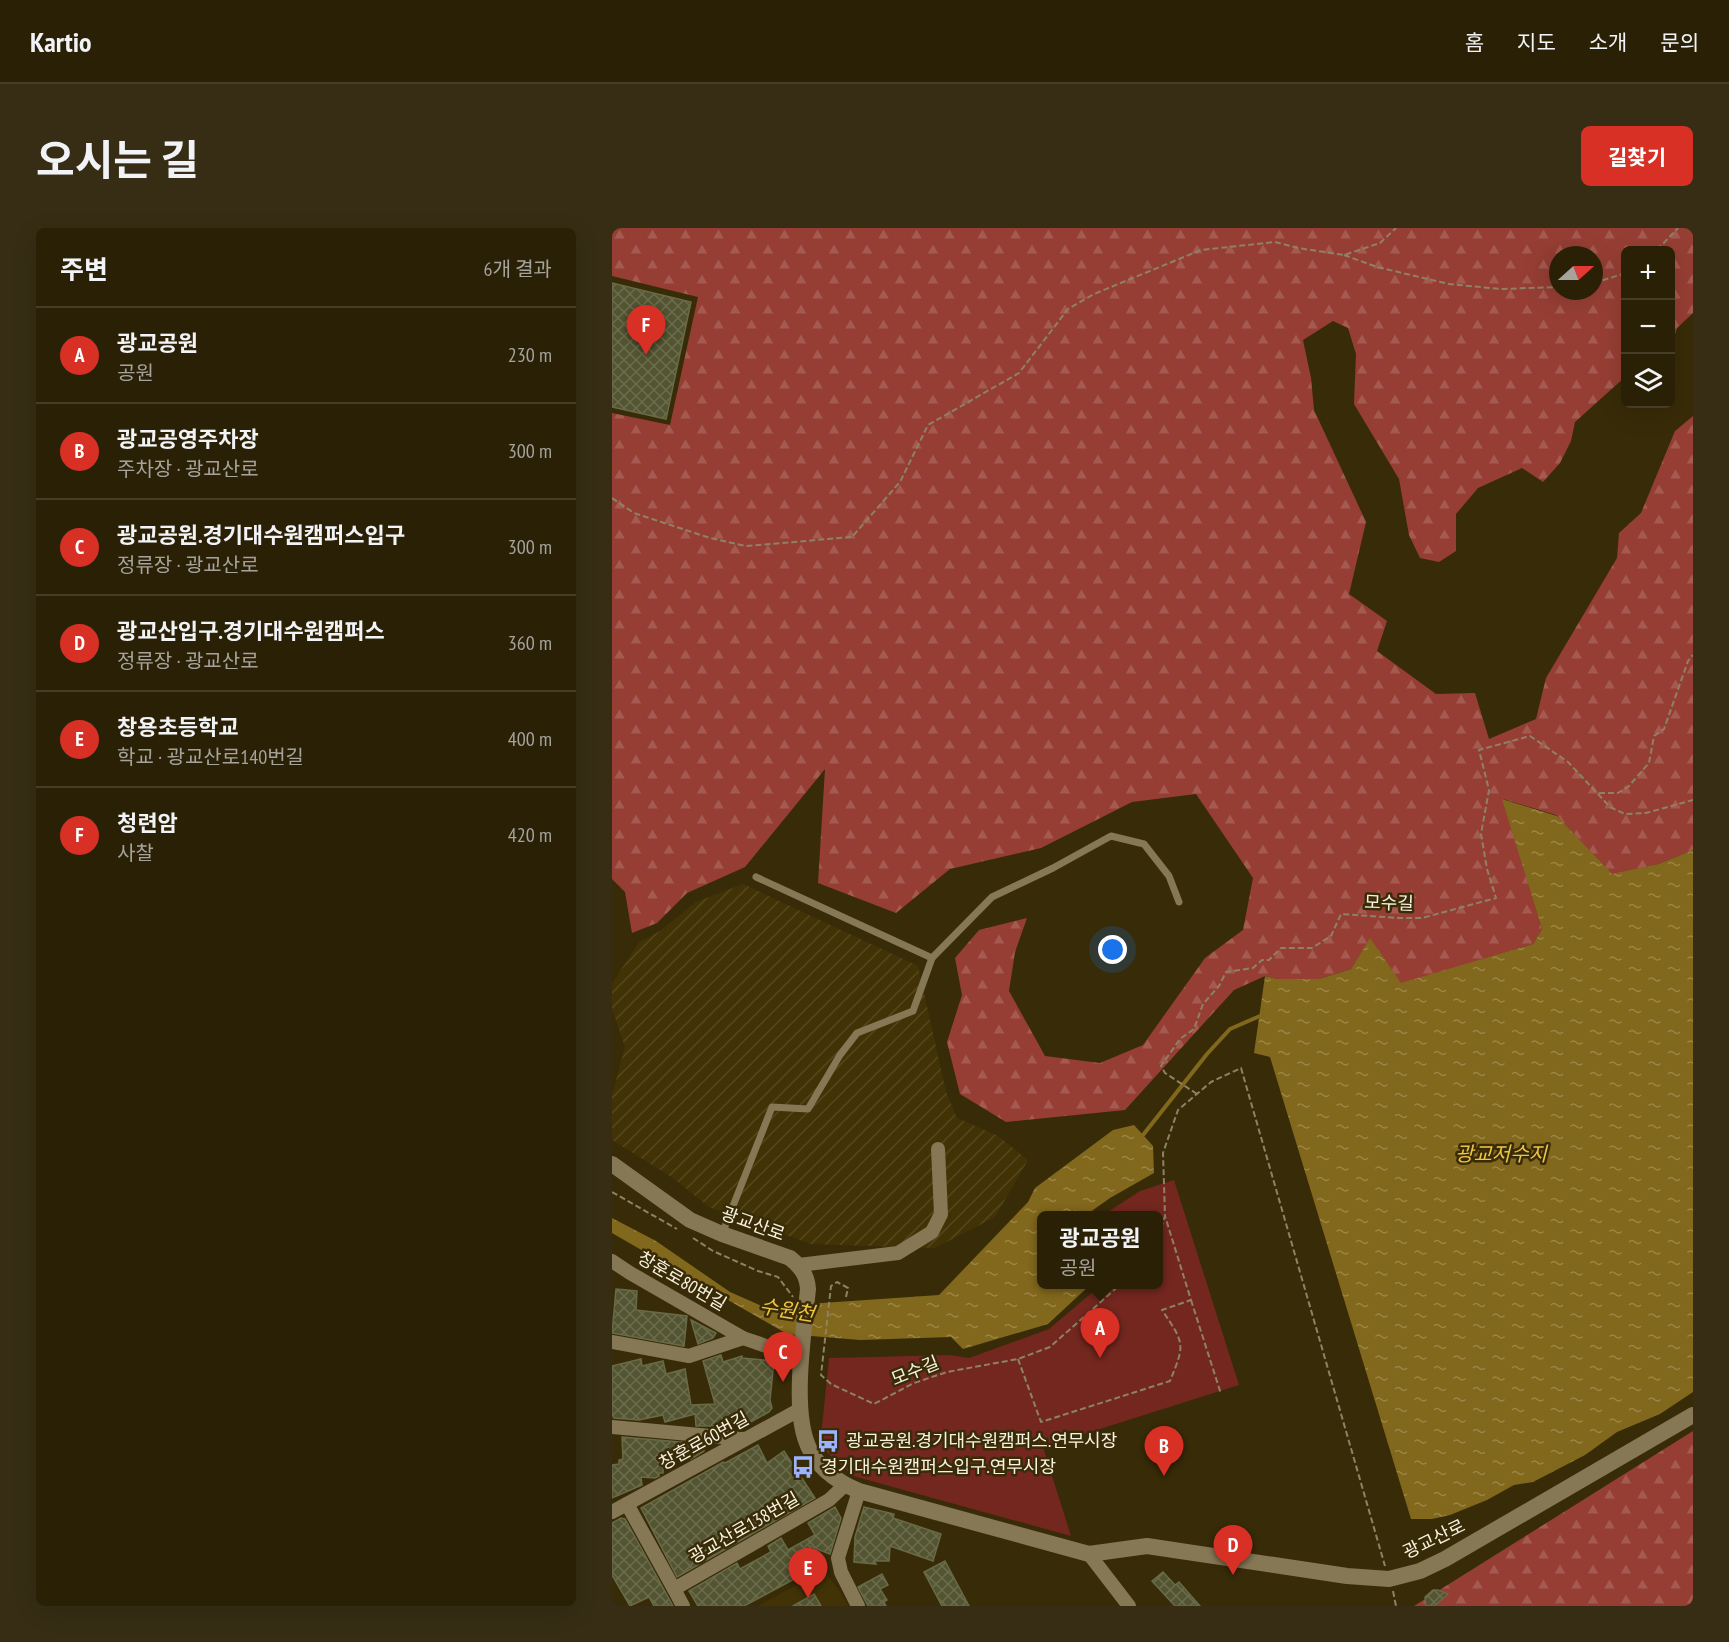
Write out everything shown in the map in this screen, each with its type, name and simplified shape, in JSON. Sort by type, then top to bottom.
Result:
[{"type":"street","points":[[799,1265],[898,1253],[932,1232],[941,1214],[938,1149]]},
{"type":"street","name":"광교산로","points":[[612,1164],[690,1220],[790,1258],[799,1265],[807,1281],[800,1293],[799,1410],[806,1443],[816,1461],[828,1474],[852,1488],[1089,1554],[1147,1546],[1347,1576],[1389,1579],[1420,1572],[1693,1415]]},
{"type":"street","name":"창훈로80번길","points":[[612,1261],[743,1338],[801,1355]]},
{"type":"street","points":[[612,1342],[689,1356],[743,1338]]},
{"type":"street","name":"창훈로60번길","points":[[612,1512],[799,1410]]},
{"type":"street","points":[[612,1427],[745,1439]]},
{"type":"street","points":[[852,1488],[838,1558],[841,1572],[858,1606]]},
{"type":"street","name":"광교산로138번길","points":[[674,1589],[852,1488]]},
{"type":"street","points":[[627,1504],[683,1606]]},
{"type":"street","points":[[1089,1554],[1129,1606]]},
{"type":"lane","points":[[722,1234],[772,1107],[808,1109],[840,1055],[857,1033],[913,1011],[932,958],[992,897],[1112,836],[1144,844],[1169,876],[1179,902]]},
{"type":"lane","points":[[756,877],[932,958]]},
{"type":"path","points":[[1344,255],[1380,243],[1396,228]]},
{"type":"path","points":[[1661,246],[1678,228]]},
{"type":"path","points":[[612,498],[634,513],[710,538],[746,546],[852,537],[900,482],[928,425],[1019,373],[1068,309],[1085,299],[1201,250],[1275,242],[1344,255],[1377,267],[1449,284],[1500,289],[1549,287]]},
{"type":"path","points":[[1603,280],[1621,275]]},
{"type":"path","points":[[1599,792],[1618,793],[1628,787],[1649,762],[1654,736],[1664,729],[1688,661],[1693,656]]},
{"type":"path","name":"모수길","points":[[1197,1094],[1165,1073],[1161,1066],[1180,1039],[1194,1029],[1203,1004],[1219,986],[1226,972],[1253,968],[1262,960],[1269,960],[1281,948],[1312,948],[1331,936],[1341,914],[1384,918],[1422,918],[1496,898],[1487,868],[1481,834],[1489,790],[1479,750],[1530,736],[1568,762],[1599,792],[1610,807],[1625,814],[1646,813],[1693,800]]},
{"type":"path","points":[[1221,1394],[1165,1216],[1163,1153],[1178,1110],[1211,1082],[1241,1068],[1389,1579]]},
{"type":"path","points":[[612,1192],[713,1251],[758,1271],[778,1277],[800,1293]]},
{"type":"path","points":[[1163,1222],[1165,1216]]},
{"type":"path","name":"모수길","points":[[846,1297],[848,1288],[837,1282],[831,1286],[821,1375],[831,1384],[873,1404],[915,1383],[947,1372],[1018,1359],[1050,1347],[1115,1289]]},
{"type":"path","points":[[1018,1359],[1041,1422],[1170,1381],[1182,1351],[1177,1332],[1162,1310],[1191,1300]]},
{"type":"shaded area","points":[[743,884],[918,966],[946,1092],[957,1118],[998,1136],[1028,1160],[995,1217],[935,1248],[811,1244],[709,1207],[673,1178],[612,1140],[612,1095],[625,1047],[612,1009],[612,984],[639,942],[660,931],[696,902]]},
{"type":"shaded area","points":[[1174,1180],[1239,1385],[1043,1447],[1071,1536],[853,1476],[820,1446],[829,1358],[951,1355],[969,1358],[1049,1329],[1096,1289],[1163,1289],[1163,1211],[1109,1211],[1140,1191]]},
{"type":"shaded area","points":[[814,1575],[827,1575],[848,1606],[758,1606]]},
{"type":"green space","points":[[612,228],[1693,228],[1693,313],[1677,328],[1675,334],[1675,246],[1621,246],[1621,381],[1575,422],[1571,441],[1560,463],[1543,482],[1522,468],[1478,488],[1456,514],[1456,551],[1439,562],[1420,558],[1409,535],[1399,479],[1354,404],[1356,354],[1348,328],[1333,321],[1303,340],[1311,378],[1314,410],[1366,522],[1349,594],[1387,621],[1377,651],[1436,694],[1475,693],[1489,739],[1536,719],[1546,678],[1617,558],[1619,533],[1641,513],[1675,431],[1693,416],[1693,850],[1658,864],[1612,875],[1556,815],[1503,799],[1542,929],[1533,944],[1401,984],[1370,939],[1351,969],[1319,979],[1278,979],[1265,976],[1234,990],[1125,1110],[1006,1122],[960,1094],[947,1042],[962,995],[955,958],[979,930],[1027,918],[1015,952],[1009,991],[1045,1056],[1100,1063],[1143,1045],[1205,958],[1243,930],[1253,878],[1196,794],[1132,802],[1041,848],[950,869],[896,913],[818,883],[825,769],[745,867],[687,893],[657,923],[632,933],[625,892],[612,879],[612,413],[670,425],[698,297],[612,276]]},
{"type":"green space","points":[[1693,1431],[1693,1606],[1414,1606]]},
{"type":"water","name":"광교저수지","points":[[1502,799],[1557,816],[1612,874],[1658,864],[1693,850],[1693,1392],[1660,1414],[1617,1432],[1585,1455],[1533,1482],[1514,1485],[1487,1500],[1450,1515],[1432,1519],[1411,1519],[1270,1057],[1254,1053],[1265,976],[1278,979],[1319,979],[1351,969],[1370,938],[1401,983],[1533,944],[1542,929]]},
{"type":"water","name":"수원천","points":[[1134,1125],[1153,1146],[1154,1173],[1092,1211],[1037,1211],[1037,1289],[1086,1289],[1048,1324],[963,1349],[951,1337],[860,1340],[787,1334],[612,1233],[612,1218],[656,1241],[730,1292],[764,1307],[939,1295],[1028,1202],[1035,1188],[1113,1130]]},
{"type":"building","points":[[612,283],[691,302],[666,419],[612,407]]},
{"type":"building","points":[[616,1289],[637,1291],[636,1310],[687,1316],[684,1346],[612,1333]]},
{"type":"building","points":[[691,1320],[716,1333],[713,1338],[698,1344]]},
{"type":"building","points":[[721,1355],[723,1362],[742,1356],[742,1358],[774,1361],[770,1400],[772,1408],[769,1412],[747,1424],[729,1426],[696,1426],[695,1414],[665,1422],[663,1415],[639,1420],[614,1418],[612,1414],[612,1366],[641,1359],[642,1366],[663,1361],[666,1374],[685,1369],[691,1405],[715,1404],[703,1361]]},
{"type":"building","points":[[622,1437],[703,1444],[704,1451],[691,1459],[664,1457],[663,1473],[659,1473],[659,1476],[655,1478],[641,1477],[642,1485],[612,1498],[612,1465],[619,1464],[619,1460],[623,1459]]},
{"type":"building","points":[[758,1445],[767,1463],[784,1451],[815,1498],[677,1577],[641,1508]]},
{"type":"building","points":[[835,1507],[841,1518],[830,1554],[809,1546],[817,1561],[800,1571],[802,1575],[744,1606],[698,1606],[689,1591],[737,1563],[740,1569],[771,1552],[768,1546],[781,1538],[788,1550],[815,1535],[808,1523]]},
{"type":"building","points":[[864,1507],[894,1514],[893,1518],[941,1534],[933,1561],[890,1546],[889,1561],[874,1561],[876,1564],[854,1562],[855,1537]]},
{"type":"building","points":[[621,1518],[625,1519],[673,1606],[654,1606],[649,1597],[630,1606],[612,1575],[612,1523]]},
{"type":"building","points":[[945,1561],[969,1606],[942,1606],[924,1572]]},
{"type":"building","points":[[1163,1572],[1175,1585],[1179,1582],[1200,1606],[1175,1606],[1152,1581]]},
{"type":"building","points":[[882,1574],[888,1585],[880,1589],[887,1600],[884,1602],[886,1606],[868,1606],[858,1587]]},
{"type":"building","points":[[1433,1590],[1448,1594],[1434,1606],[1426,1606],[1425,1597]]},
{"type":"building","points":[[814,1594],[821,1606],[793,1606]]},
{"type":"waterway","points":[[1143,1135],[1207,1054],[1230,1029],[1260,1016]]},
{"type":"place","name":"청련암","points":[[646,355]]},
{"type":"place","name":"광교공원","points":[[1100,1358]]},
{"type":"place","name":"광교공원.경기대수원캠퍼스입구","points":[[783,1382]]},
{"type":"place","name":"광교공원.경기대수원캠퍼스.연무시장","points":[[828,1441]]},
{"type":"place","name":"경기대수원캠퍼스입구.연무시장","points":[[803,1467]]},
{"type":"place","name":"광교공영주차장","points":[[1164,1476]]},
{"type":"place","name":"광교산입구.경기대수원캠퍼스","points":[[1233,1575]]},
{"type":"place","name":"창용초등학교","points":[[808,1598]]}]
